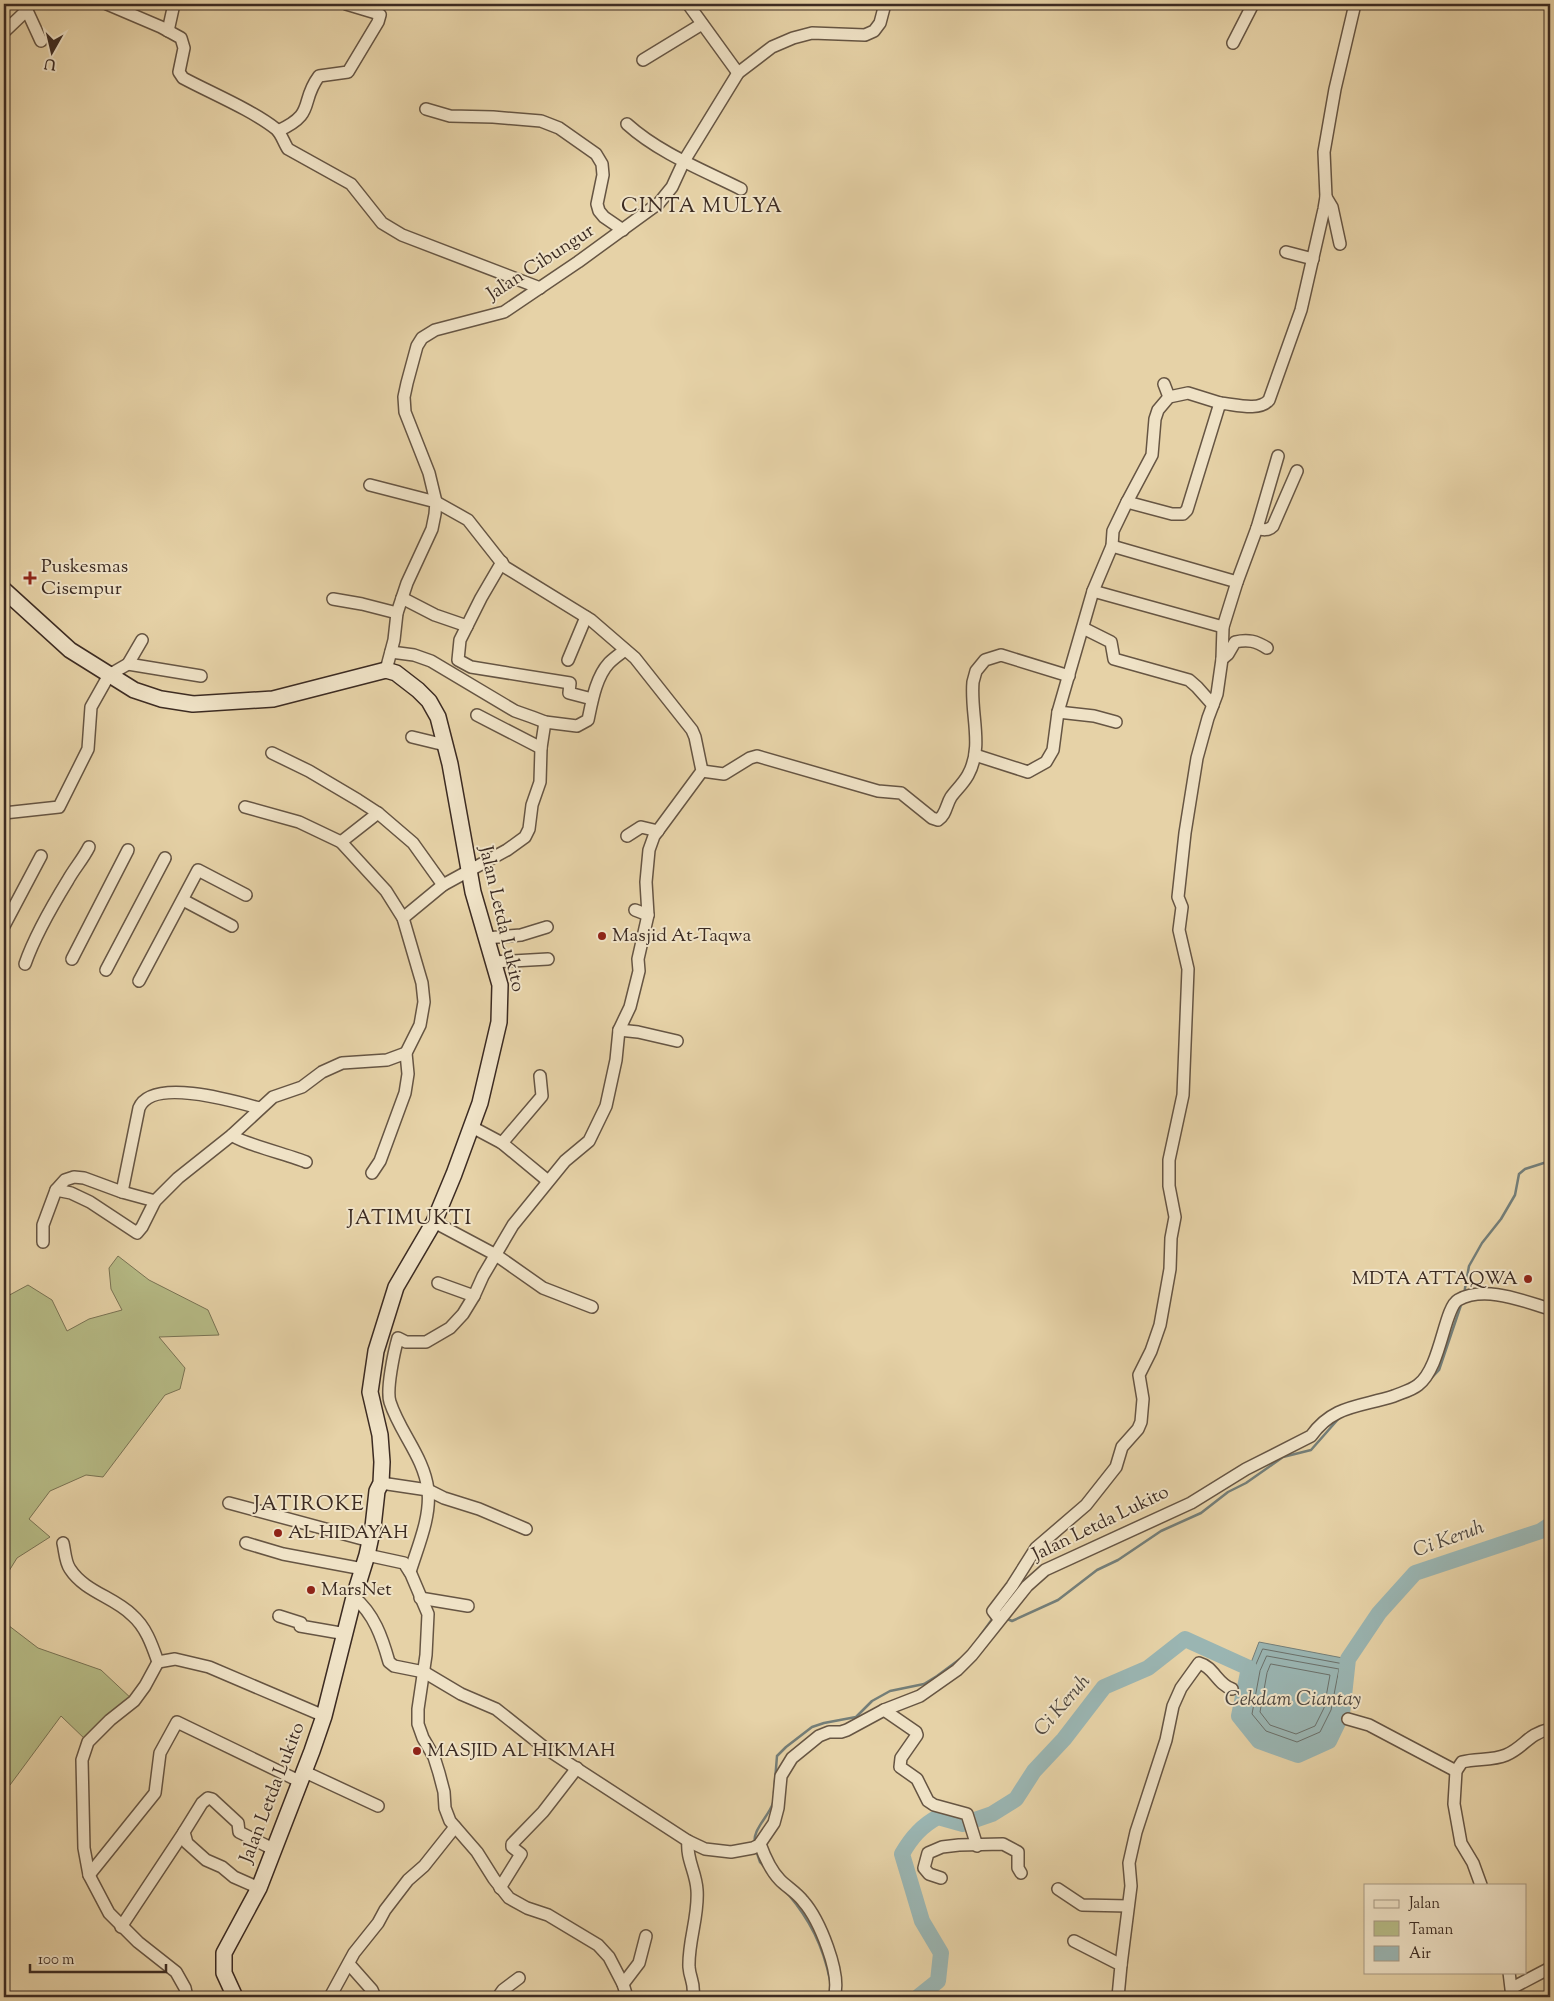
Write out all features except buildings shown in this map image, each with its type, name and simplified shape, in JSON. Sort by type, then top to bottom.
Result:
[{"type":"street","points":[[107,4],[181,38],[184,43],[179,69],[183,78],[259,119],[278,131],[288,149],[351,184],[382,223],[402,235],[519,278],[540,288]]},
{"type":"street","points":[[168,31],[174,4]]},
{"type":"street","points":[[278,131],[293,124],[300,118],[306,109],[311,92],[319,76],[348,72],[378,22],[380,15],[346,4]]},
{"type":"street","points":[[688,4],[738,73],[772,47],[794,38],[812,33],[864,35],[874,31],[880,23],[885,4]]},
{"type":"street","points":[[1233,42],[1253,4]]},
{"type":"street","points":[[976,755],[1028,772],[1046,762],[1053,750],[1058,712],[1093,591],[1112,546],[1113,532],[1152,455],[1155,419],[1158,410],[1168,397],[1188,393],[1220,403],[1255,406],[1261,406],[1269,400],[1301,310],[1313,259],[1326,197],[1324,152],[1335,89],[1355,4]]},
{"type":"street","points":[[4,32],[25,7],[41,42]]},
{"type":"street","points":[[643,60],[702,24]]},
{"type":"street","name":"Jalan Cibungur","points":[[386,670],[397,613],[407,583],[432,529],[436,502],[429,473],[405,412],[404,397],[422,338],[435,330],[504,312],[623,230],[663,199],[672,187],[684,161],[738,73]]},
{"type":"street","points":[[426,109],[450,116],[540,121],[558,128],[596,154],[602,164],[603,174],[597,204],[599,211],[623,230]]},
{"type":"street","points":[[627,124],[638,134],[684,161],[741,189]]},
{"type":"street","points":[[1326,197],[1332,207],[1340,244]]},
{"type":"street","points":[[1286,252],[1313,259]]},
{"type":"street","points":[[1164,384],[1168,397]]},
{"type":"street","points":[[1127,502],[1179,515],[1187,510],[1220,403]]},
{"type":"street","points":[[999,1616],[995,1609],[1036,1548],[1086,1505],[1116,1467],[1122,1447],[1138,1429],[1140,1422],[1143,1399],[1139,1375],[1151,1351],[1160,1325],[1170,1269],[1171,1238],[1175,1217],[1169,1186],[1169,1167],[1183,1095],[1188,969],[1179,930],[1182,907],[1178,897],[1180,876],[1197,758],[1217,694],[1222,659],[1223,627],[1257,528],[1278,456]]},
{"type":"street","points":[[1257,528],[1263,530],[1273,526],[1298,472]]},
{"type":"street","points":[[370,485],[436,502],[468,520],[505,567],[586,617],[635,658],[692,730],[702,770],[654,836],[649,850],[646,868],[648,915],[638,959],[639,971],[634,992],[619,1030],[616,1060],[606,1106],[589,1141],[565,1161],[513,1225],[463,1314],[450,1328],[426,1342],[406,1342],[398,1338],[382,1335]]},
{"type":"street","points":[[1112,546],[1238,582]]},
{"type":"street","points":[[502,562],[490,581],[460,640],[458,660],[470,667],[570,683],[569,693],[592,700]]},
{"type":"street","points":[[4,590],[70,650],[134,690],[161,699],[193,704],[273,699],[386,670]]},
{"type":"street","points":[[1093,591],[1223,627]]},
{"type":"street","points":[[402,598],[435,615],[467,626]]},
{"type":"street","points":[[333,600],[362,604],[397,613]]},
{"type":"street","points":[[568,660],[586,617]]},
{"type":"street","points":[[1083,628],[1111,642],[1114,659],[1189,680],[1197,686],[1212,705]]},
{"type":"street","points":[[4,813],[59,807],[88,749],[91,706],[109,675],[128,664],[142,640]]},
{"type":"street","points":[[1222,659],[1228,654],[1235,642],[1243,640],[1258,643],[1267,648]]},
{"type":"street","points":[[391,652],[414,655],[431,661],[515,711],[545,722],[577,726],[588,720],[592,700],[603,672],[609,663],[625,650]]},
{"type":"street","points":[[702,770],[724,774],[750,758],[757,756],[878,791],[900,793],[932,818],[938,820],[968,774],[976,755],[973,690],[976,671],[985,660],[1001,655],[1069,676]]},
{"type":"street","points":[[128,664],[201,676]]},
{"type":"street","name":"Jalan Letda Lukito","points":[[235,1997],[224,1973],[224,1953],[259,1888],[324,1716],[342,1641],[346,1634],[354,1597],[367,1555],[382,1462],[380,1435],[370,1392],[373,1367],[396,1287],[434,1222],[472,1127],[499,1022],[500,985],[468,870],[446,745],[438,717],[429,701],[396,673],[386,670]]},
{"type":"street","points":[[1058,712],[1094,716],[1116,722]]},
{"type":"street","points":[[477,716],[541,748]]},
{"type":"street","points":[[403,918],[443,885],[507,850],[525,837],[529,829],[532,805],[540,782],[541,748],[545,722]]},
{"type":"street","points":[[412,737],[446,745]]},
{"type":"street","points":[[272,753],[309,771],[378,813],[413,843],[443,885]]},
{"type":"street","points":[[245,807],[299,822],[340,842],[386,891],[403,918],[422,982],[424,1002],[420,1025],[406,1054],[408,1074],[405,1093],[380,1161],[372,1173]]},
{"type":"street","points":[[340,842],[378,813]]},
{"type":"street","points":[[626,836],[641,827],[658,831]]},
{"type":"street","points":[[80,864],[68,879],[30,950],[25,964],[34,953],[74,882],[80,864],[89,847]]},
{"type":"street","points":[[72,959],[128,850]]},
{"type":"street","points":[[4,926],[41,856]]},
{"type":"street","points":[[106,970],[165,858]]},
{"type":"street","points":[[139,981],[198,870],[246,895]]},
{"type":"street","points":[[183,900],[232,926]]},
{"type":"street","points":[[635,910],[648,915]]},
{"type":"street","points":[[486,938],[521,934],[547,927]]},
{"type":"street","points":[[494,962],[548,959]]},
{"type":"street","points":[[619,1030],[638,1032],[677,1041]]},
{"type":"street","points":[[56,1190],[71,1193],[90,1202],[137,1233],[155,1201],[178,1178],[232,1135],[273,1097],[302,1086],[322,1072],[342,1063],[386,1060],[406,1054]]},
{"type":"street","points":[[502,1143],[542,1096],[540,1076]]},
{"type":"street","points":[[122,1192],[139,1108],[145,1099],[155,1094],[180,1092],[228,1099],[259,1108]]},
{"type":"street","points":[[472,1127],[502,1143],[548,1181]]},
{"type":"street","points":[[232,1135],[249,1144],[306,1162]]},
{"type":"street","points":[[43,1242],[42,1224],[56,1190],[65,1180],[74,1177],[95,1181],[122,1192],[155,1201]]},
{"type":"street","points":[[434,1222],[496,1255],[543,1288],[592,1307]]},
{"type":"street","points":[[438,1283],[474,1296]]},
{"type":"street","name":"Jalan Letda Lukito","points":[[757,1846],[774,1824],[778,1808],[781,1776],[792,1758],[819,1736],[829,1732],[847,1730],[884,1710],[920,1696],[957,1670],[972,1655],[999,1616],[1045,1570],[1191,1503],[1246,1469],[1310,1436],[1330,1416],[1346,1408],[1380,1400],[1418,1385],[1431,1370],[1451,1308],[1463,1298],[1491,1294],[1550,1309]]},
{"type":"street","points":[[398,1338],[389,1386],[390,1402],[420,1459],[428,1490],[425,1526],[410,1572]]},
{"type":"street","points":[[380,1483],[428,1490],[444,1498],[479,1509],[526,1529]]},
{"type":"street","points":[[229,1503],[367,1555]]},
{"type":"street","points":[[63,1543],[70,1569],[90,1589],[122,1606],[132,1614],[142,1626],[158,1662]]},
{"type":"street","points":[[246,1543],[283,1554],[367,1555],[404,1563],[410,1572],[428,1614],[418,1724],[440,1773],[445,1808],[450,1821],[477,1852],[500,1888],[509,1898],[526,1908],[548,1915],[598,1945],[609,1957],[623,1984],[627,1997]]},
{"type":"street","points":[[354,1597],[371,1615],[384,1643],[389,1662],[394,1666],[424,1672],[460,1694],[496,1710],[527,1734],[688,1841],[706,1849],[731,1852],[757,1846],[779,1879],[803,1901],[811,1913],[827,1946],[836,1974],[835,1996]]},
{"type":"street","points":[[420,1598],[468,1606]]},
{"type":"street","points":[[279,1616],[300,1623],[300,1626],[346,1634]]},
{"type":"street","points":[[158,1662],[175,1659],[209,1667],[324,1716]]},
{"type":"street","points":[[158,1662],[145,1686],[134,1701],[110,1720],[88,1742],[82,1760],[84,1848],[89,1875],[109,1913],[138,1942],[176,1972],[185,1988],[187,1997]]},
{"type":"street","points":[[1118,1997],[1131,1886],[1129,1863],[1136,1832],[1166,1740],[1170,1717],[1177,1696],[1199,1663],[1205,1665],[1214,1673],[1219,1682],[1232,1689]]},
{"type":"street","points":[[884,1710],[916,1732],[916,1736],[901,1758],[900,1767],[917,1779],[928,1801],[934,1805],[968,1814],[977,1846]]},
{"type":"street","points":[[1348,1719],[1369,1725],[1456,1770]]},
{"type":"street","points":[[89,1875],[155,1793],[160,1753],[177,1722],[302,1777],[378,1806]]},
{"type":"street","points":[[1480,1884],[1474,1863],[1461,1843],[1454,1804],[1456,1770],[1462,1762],[1505,1756],[1519,1747],[1530,1736],[1550,1729]]},
{"type":"street","points":[[500,1888],[521,1854],[512,1847],[512,1844],[543,1812],[577,1768]]},
{"type":"street","points":[[122,1927],[202,1803],[208,1798],[212,1799],[238,1823],[239,1832],[273,1849]]},
{"type":"street","points":[[330,1997],[354,1953],[408,1880],[424,1866],[455,1827]]},
{"type":"street","points":[[184,1832],[186,1842],[206,1860],[222,1867],[234,1877],[259,1888]]},
{"type":"street","points":[[688,1841],[687,1855],[695,1879],[697,1894],[689,1968],[694,1986],[693,1997]]},
{"type":"street","points":[[941,1878],[929,1874],[924,1868],[928,1853],[942,1847],[960,1845],[1003,1844],[1013,1848],[1018,1852],[1018,1868],[1021,1873]]},
{"type":"street","points":[[1058,1888],[1082,1905],[1128,1906]]},
{"type":"street","points":[[623,1984],[639,1963],[646,1936]]},
{"type":"street","points":[[1074,1941],[1121,1965]]},
{"type":"street","points":[[348,1964],[372,1990],[375,1997]]},
{"type":"street","points":[[1509,1974],[1512,1993],[1550,1968]]},
{"type":"street","points":[[498,1997],[503,1990],[518,1978]]},
{"type":"green space","points":[[118,1256],[149,1280],[208,1310],[219,1335],[159,1337],[185,1368],[180,1389],[165,1395],[103,1477],[86,1475],[50,1491],[29,1519],[50,1537],[17,1558],[4,1579],[4,1298],[28,1285],[52,1300],[67,1331],[89,1319],[122,1310],[111,1289],[109,1268]]},
{"type":"green space","points":[[4,1622],[38,1648],[101,1670],[134,1701],[88,1742],[61,1716],[10,1785],[4,1784]]},
{"type":"water","name":"Cekdam Ciantay","points":[[1259,1642],[1348,1659],[1349,1678],[1346,1700],[1339,1722],[1328,1741],[1298,1755],[1259,1741],[1240,1716],[1249,1668]]},
{"type":"waterway","points":[[1464,1294],[1469,1266],[1482,1243],[1501,1219],[1515,1195],[1519,1174],[1525,1169],[1550,1161]]},
{"type":"waterway","points":[[1424,1386],[1439,1370],[1462,1302]]},
{"type":"waterway","points":[[1403,1398],[1413,1394]]},
{"type":"waterway","points":[[1005,1618],[1012,1621],[1058,1600],[1097,1570],[1118,1560],[1161,1531],[1201,1513],[1228,1492],[1246,1483],[1283,1457],[1311,1450],[1340,1417]]},
{"type":"waterway","name":"Ci Keruh","points":[[918,1997],[938,1981],[941,1953],[922,1921],[902,1854],[905,1848],[922,1828],[938,1817],[963,1824],[992,1814],[1016,1799],[1034,1771],[1064,1739],[1104,1687],[1148,1668],[1185,1639],[1249,1668],[1239,1716],[1259,1741],[1298,1755],[1329,1741],[1342,1714],[1348,1659],[1379,1613],[1415,1573],[1541,1531],[1550,1525]]},
{"type":"waterway","points":[[980,1636],[993,1618]]},
{"type":"waterway","points":[[774,1793],[777,1756],[812,1727],[856,1717],[872,1701],[890,1691],[924,1684],[960,1659]]},
{"type":"waterway","points":[[755,1845],[756,1834],[773,1803]]},
{"type":"waterway","points":[[756,1850],[760,1862],[765,1867]]},
{"type":"waterway","points":[[788,1894],[815,1934],[824,1956],[830,1980]]},
{"type":"place","name":"Puskesmas Cisempur","points":[[30,578]]},
{"type":"place","name":"Masjid At-Taqwa","points":[[602,936]]},
{"type":"place","name":"MDTA ATTAQWA","points":[[1528,1279]]},
{"type":"place","name":"AL HIDAYAH","points":[[278,1533]]},
{"type":"place","name":"MarsNet","points":[[311,1590]]},
{"type":"place","name":"MASJID AL HIKMAH","points":[[417,1751]]},
{"type":"district","name":"CINTA MULYA","points":[[702,207]]},
{"type":"district","name":"JATIMUKTI","points":[[410,1219]]},
{"type":"district","name":"JATIROKE","points":[[309,1505]]}]
